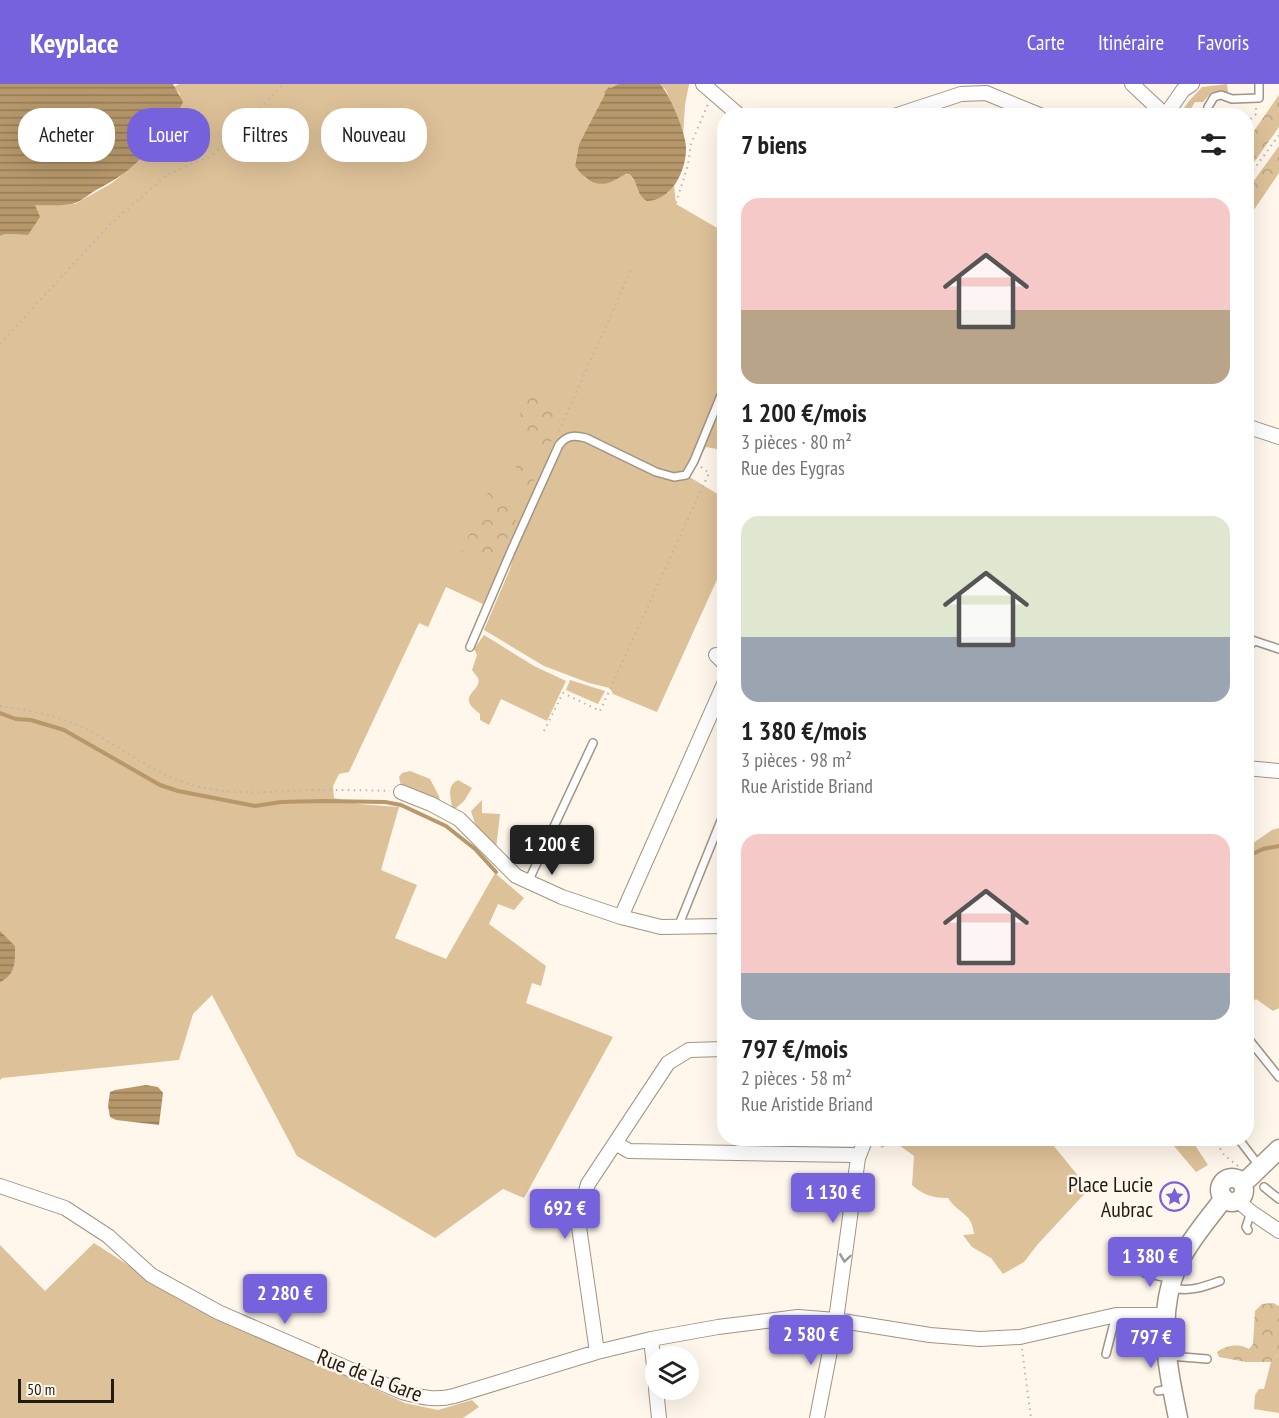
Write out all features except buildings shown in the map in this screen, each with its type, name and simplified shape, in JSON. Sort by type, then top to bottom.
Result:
[{"type":"street","points":[[703,84],[730,108]]},
{"type":"street","points":[[1132,84],[1158,108]]},
{"type":"street","points":[[1170,108],[1183,90],[1192,84]]},
{"type":"street","points":[[918,108],[961,94],[986,93],[1023,108]]},
{"type":"street","points":[[1254,429],[1279,437]]},
{"type":"street","points":[[621,917],[717,700]]},
{"type":"street","points":[[1254,769],[1279,771]]},
{"type":"street","points":[[401,792],[459,819],[502,863],[528,882],[562,897],[621,917],[661,927],[717,926]]},
{"type":"street","points":[[597,1352],[578,1220],[588,1184],[668,1064],[689,1050],[717,1049]]},
{"type":"street","points":[[615,1143],[629,1151],[852,1155],[858,1158]]},
{"type":"street","points":[[817,1418],[836,1320],[858,1158],[863,1146]]},
{"type":"street","points":[[1178,1418],[1165,1390],[1167,1356],[1164,1315],[1172,1280],[1191,1242],[1279,1149]]},
{"type":"street","name":"Rue de la Gare","points":[[0,1186],[65,1208],[108,1236],[151,1275],[218,1312],[402,1392],[424,1398],[440,1399],[454,1396],[597,1352],[651,1339],[718,1327],[798,1317],[836,1320],[930,1335],[980,1339],[1020,1337],[1116,1316],[1164,1315]]},
{"type":"street","points":[[1242,1188],[1278,1228]]},
{"type":"street","points":[[651,1339],[652,1346]]},
{"type":"street","points":[[657,1400],[659,1418]]},
{"type":"lane","points":[[1208,106],[1214,97],[1221,95],[1232,99],[1259,98],[1259,84]]},
{"type":"lane","points":[[470,647],[559,445],[565,438],[574,435],[586,438],[656,472],[674,477],[686,475],[717,405]]},
{"type":"lane","points":[[1255,641],[1279,649]]},
{"type":"lane","points":[[528,882],[593,742]]},
{"type":"lane","points":[[678,927],[717,830]]},
{"type":"lane","points":[[1254,1046],[1279,1077]]},
{"type":"lane","points":[[1239,1146],[1248,1230]]},
{"type":"lane","points":[[1264,1187],[1279,1199]]},
{"type":"lane","points":[[1145,1273],[1172,1280],[1185,1290],[1197,1289],[1220,1281]]},
{"type":"lane","points":[[1106,1354],[1116,1316]]},
{"type":"lane","points":[[1167,1356],[1207,1359]]},
{"type":"path","points":[[0,343],[110,224],[166,175],[212,156],[283,84]]},
{"type":"path","points":[[676,203],[688,165],[691,144],[713,95]]},
{"type":"path","points":[[1254,116],[1256,98]]},
{"type":"path","points":[[1254,169],[1279,135]]},
{"type":"path","points":[[544,731],[562,693],[600,711],[709,473],[694,461]]},
{"type":"path","points":[[0,706],[35,711],[64,720],[90,731],[166,775],[212,790],[254,793],[353,790],[401,792]]},
{"type":"path","points":[[1219,1146],[1234,1164],[1242,1188]]},
{"type":"path","points":[[1020,1337],[1031,1418]]},
{"type":"green space","points":[[179,84],[618,84],[609,87],[604,92],[579,144],[575,166],[586,179],[613,181],[622,175],[629,174],[637,184],[668,193],[674,185],[676,204],[717,228],[717,449],[706,447],[688,476],[717,494],[717,579],[657,712],[613,694],[610,688],[589,683],[544,666],[484,630],[510,569],[515,551],[508,548],[483,604],[446,587],[428,627],[419,623],[349,772],[339,774],[333,786],[334,798],[359,804],[399,807],[381,870],[417,885],[395,938],[446,959],[495,873],[524,898],[514,910],[498,904],[489,924],[546,966],[541,986],[532,983],[526,1003],[613,1037],[524,1198],[503,1189],[435,1238],[297,1156],[212,995],[193,1014],[179,1060],[0,1080],[0,236],[5,234],[28,235],[35,205],[75,204],[112,183],[138,162],[210,162],[210,108],[177,108],[180,94],[174,87]]},
{"type":"green space","points":[[660,84],[689,84],[683,136],[666,90]]},
{"type":"green space","points":[[1227,84],[1228,92],[1212,92],[1203,102],[1195,102],[1191,108],[1184,108],[1189,101],[1202,87]]},
{"type":"green space","points":[[1279,95],[1279,127],[1254,162],[1254,131]]},
{"type":"green space","points":[[1279,146],[1279,173],[1254,210],[1254,180]]},
{"type":"green space","points":[[529,395],[565,412],[548,448],[512,431]]},
{"type":"green space","points":[[521,456],[541,465],[530,488],[511,479]]},
{"type":"green space","points":[[489,490],[522,507],[498,560],[461,553]]},
{"type":"green space","points":[[484,635],[534,666],[566,681],[547,721],[501,699],[489,725],[480,720],[480,714],[470,704],[469,697],[479,682],[472,670],[477,655],[474,649]]},
{"type":"green space","points":[[570,680],[605,691],[598,704],[566,690]]},
{"type":"green space","points":[[410,771],[430,779],[441,805],[401,786],[399,777],[402,773]]},
{"type":"green space","points":[[458,780],[472,788],[464,801],[455,809],[452,808],[450,792],[454,782]]},
{"type":"green space","points":[[482,800],[482,813],[500,814],[496,849],[475,824],[471,811]]},
{"type":"green space","points":[[1279,828],[1279,1008],[1273,1011],[1256,999],[1254,1001],[1254,842]]},
{"type":"green space","points":[[900,1146],[1054,1146],[1089,1189],[1024,1262],[1003,1274],[991,1258],[972,1247],[963,1235],[974,1234],[968,1217],[948,1198],[928,1195],[912,1185],[914,1156]]},
{"type":"green space","points":[[1174,1146],[1196,1146],[1208,1165],[1196,1172]]},
{"type":"green space","points":[[94,1243],[187,1303],[405,1403],[438,1410],[472,1400],[479,1407],[463,1418],[0,1418],[0,1245],[45,1291]]},
{"type":"green space","points":[[1273,1303],[1279,1306],[1279,1356],[1277,1355],[1271,1362],[1246,1362],[1219,1357],[1217,1352],[1228,1346],[1237,1345],[1249,1349],[1253,1344],[1255,1311],[1262,1304]]},
{"type":"green space","points":[[1277,1355],[1279,1356],[1279,1413],[1254,1409],[1255,1395],[1259,1389],[1264,1389],[1271,1362]]},
{"type":"shaded area","points":[[0,84],[173,84],[183,102],[180,108],[127,108],[127,162],[137,162],[124,174],[75,203],[35,205],[40,217],[28,235],[5,234],[0,236]]},
{"type":"shaded area","points":[[618,84],[660,84],[681,125],[686,149],[680,175],[664,196],[656,199],[647,201],[643,198],[629,174],[602,184],[587,179],[575,166],[579,144],[604,92],[609,87]]},
{"type":"shaded area","points":[[0,931],[15,946],[15,952],[12,971],[0,982]]},
{"type":"shaded area","points":[[146,1085],[158,1087],[163,1093],[159,1125],[116,1120],[110,1117],[108,1106],[110,1092]]},
{"type":"waterway","points":[[0,713],[64,730],[160,785],[178,791],[255,806],[281,802],[323,801],[385,802],[401,805],[446,826],[475,849],[496,872]]},
{"type":"waterway","points":[[1254,853],[1279,846]]},
{"type":"place","name":"Place Lucie Aubrac","points":[[1174,1197]]}]
